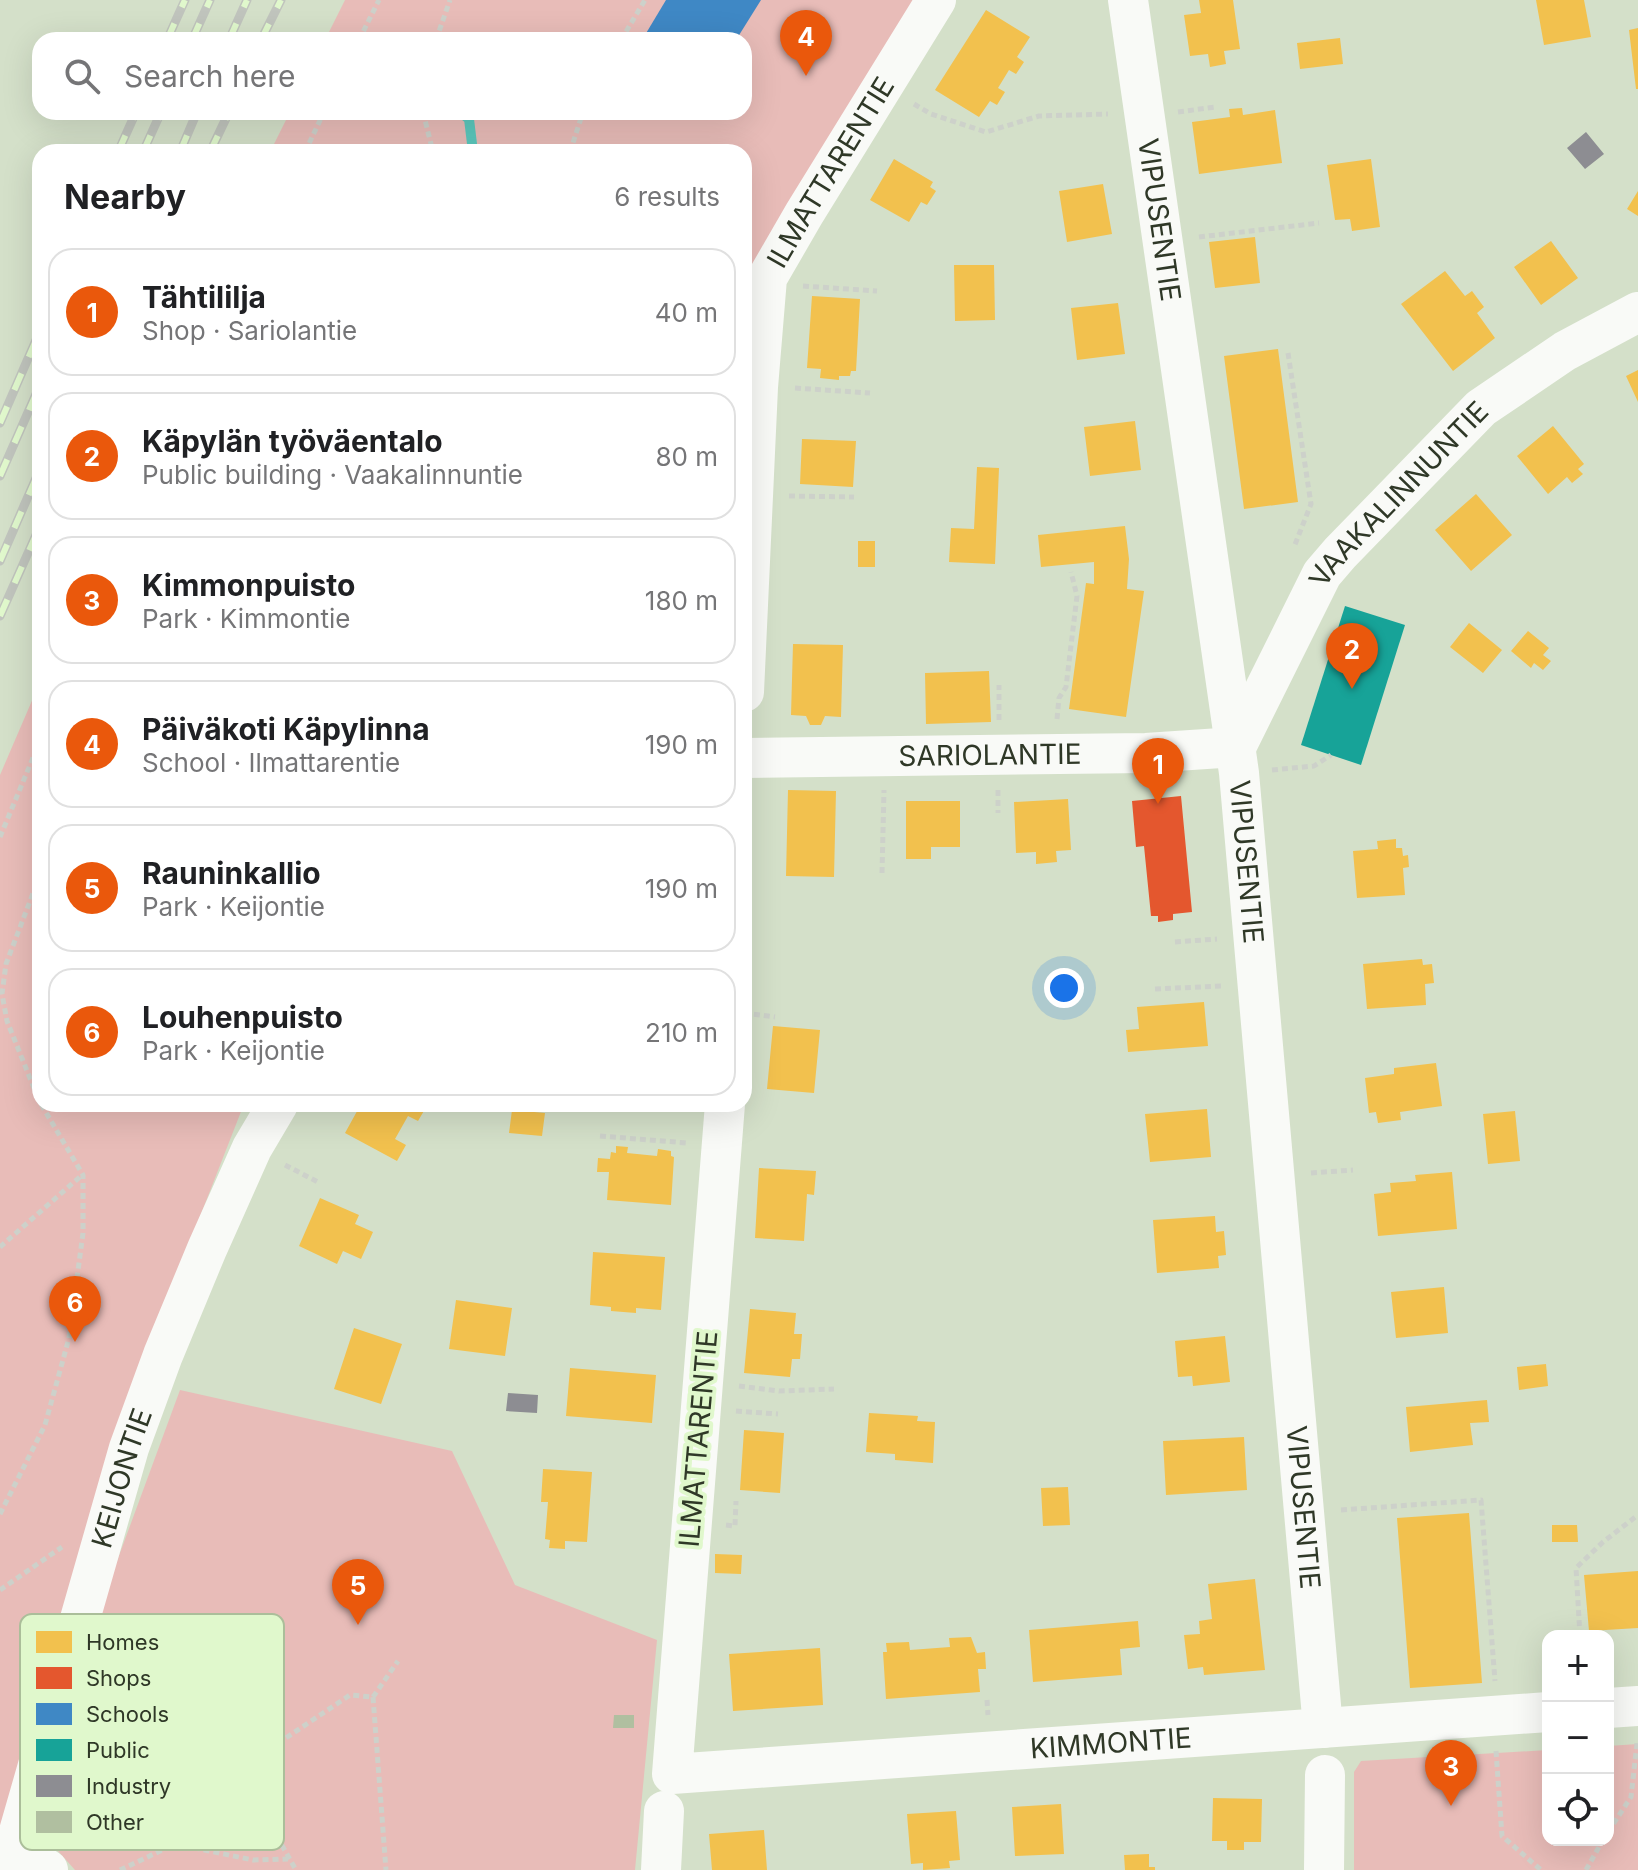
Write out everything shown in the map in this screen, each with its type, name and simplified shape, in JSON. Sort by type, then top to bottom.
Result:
[{"type":"street","name":"ILMATTARENTIE","points":[[752,495],[767,278],[811,201],[936,0]]},
{"type":"street","name":"VIPUSENTIE","points":[[1128,0],[1236,747],[1323,1728]]},
{"type":"street","name":"VAAKALINNUNTIE","points":[[1236,747],[1322,574],[1340,553],[1481,408],[1565,351],[1638,312]]},
{"type":"street","name":"SARIOLANTIE","points":[[752,758],[1146,753],[1236,747]]},
{"type":"street","name":"KEIJONTIE","points":[[82,1614],[129,1448],[163,1355],[252,1148],[273,1112]]},
{"type":"street","name":"ILMATTARENTIE","points":[[661,1870],[724,1112]]},
{"type":"street","name":"KIMMONTIE","points":[[668,1792],[1323,1728],[1542,1712]]},
{"type":"street","points":[[1324,1870],[1325,1775]]},
{"type":"street","name":"KEIJONTIE","points":[[12,1859],[20,1831]]},
{"type":"street","points":[[12,1859],[48,1870]]},
{"type":"path","points":[[363,32],[379,0]]},
{"type":"path","points":[[439,32],[450,0]]},
{"type":"path","points":[[626,32],[645,0]]},
{"type":"path","points":[[908,101],[931,114],[986,132],[1039,116],[1122,114]]},
{"type":"path","points":[[1174,112],[1215,107]]},
{"type":"path","points":[[309,144],[320,120]]},
{"type":"path","points":[[425,120],[431,144]]},
{"type":"path","points":[[573,144],[580,120]]},
{"type":"path","points":[[1162,241],[1319,223]]},
{"type":"path","points":[[767,278],[782,284],[877,291]]},
{"type":"path","points":[[1288,353],[1311,504],[1291,555]]},
{"type":"path","points":[[758,387],[870,393]]},
{"type":"path","points":[[752,495],[854,497]]},
{"type":"path","points":[[1057,755],[1059,698],[1066,687],[1077,596],[1071,572]]},
{"type":"path","points":[[1271,770],[1314,766],[1331,755]]},
{"type":"path","points":[[882,873],[885,757]]},
{"type":"path","points":[[0,837],[32,760]]},
{"type":"path","points":[[32,896],[6,964],[2,994],[7,1021],[32,1084]]},
{"type":"path","points":[[1155,989],[1258,983]]},
{"type":"path","points":[[752,1014],[775,1017]]},
{"type":"path","points":[[0,1514],[45,1425],[69,1338],[83,1233],[83,1175],[45,1112]]},
{"type":"path","points":[[600,1136],[722,1145]]},
{"type":"path","points":[[0,1247],[83,1175]]},
{"type":"path","points":[[703,1382],[779,1391],[834,1389]]},
{"type":"path","points":[[1304,1514],[1481,1500],[1502,1836],[1541,1870]]},
{"type":"path","points":[[0,1590],[111,1514]]},
{"type":"path","points":[[1580,1630],[1576,1568],[1638,1515]]},
{"type":"path","points":[[386,1870],[373,1697],[398,1661]]},
{"type":"path","points":[[284,1739],[350,1695],[373,1697]]},
{"type":"path","points":[[1614,1824],[1634,1798],[1637,1744],[1627,1706]]},
{"type":"path","points":[[1586,1870],[1600,1846]]},
{"type":"path","points":[[120,1870],[162,1850]]},
{"type":"path","points":[[204,1850],[253,1860],[288,1859]]},
{"type":"path","points":[[283,1850],[296,1870]]},
{"type":"shaded area","points":[[345,0],[915,0],[784,213],[752,421],[752,144],[274,144],[286,120],[752,120],[752,32],[329,32]]},
{"type":"shaded area","points":[[32,701],[32,1112],[241,1112],[113,1439],[65,1614],[20,1614],[20,1781],[0,1854],[0,775]]},
{"type":"shaded area","points":[[180,1390],[452,1451],[515,1585],[657,1640],[635,1870],[75,1870],[57,1850],[284,1850],[284,1614],[98,1614]]},
{"type":"shaded area","points":[[1638,1744],[1638,1870],[1354,1870],[1354,1772],[1361,1761],[1542,1750],[1542,1846],[1614,1846],[1614,1746]]},
{"type":"building: Homes","points":[[1199,0],[1233,0],[1240,49],[1224,51],[1226,64],[1210,67],[1208,54],[1190,56],[1184,15],[1201,13]]},
{"type":"building: Homes","points":[[1536,0],[1584,0],[1591,37],[1544,45]]},
{"type":"building: Homes","points":[[986,10],[1030,37],[1017,57],[1024,62],[1016,74],[1009,70],[998,88],[1005,92],[997,105],[990,101],[979,117],[935,90]]},
{"type":"building: Homes","points":[[1638,28],[1638,89],[1636,89],[1629,30]]},
{"type":"building: Homes","points":[[1340,38],[1343,64],[1300,69],[1297,43]]},
{"type":"building: Homes","points":[[1242,108],[1243,115],[1275,110],[1282,163],[1199,174],[1192,122],[1230,117],[1229,109]]},
{"type":"building: Homes","points":[[894,159],[933,182],[930,187],[936,191],[927,205],[921,202],[909,222],[870,200]]},
{"type":"building: Homes","points":[[1371,159],[1380,227],[1352,231],[1350,219],[1335,220],[1327,165]]},
{"type":"building: Homes","points":[[1103,184],[1112,234],[1067,242],[1059,191]]},
{"type":"building: Homes","points":[[1638,191],[1638,216],[1627,209]]},
{"type":"building: Homes","points":[[1255,237],[1260,283],[1215,288],[1209,242]]},
{"type":"building: Homes","points":[[1551,241],[1578,278],[1541,305],[1514,267]]},
{"type":"building: Homes","points":[[954,265],[994,265],[995,320],[955,321]]},
{"type":"building: Homes","points":[[1445,271],[1465,296],[1472,291],[1484,307],[1477,313],[1495,338],[1453,371],[1401,304]]},
{"type":"building: Homes","points":[[812,296],[860,299],[856,371],[851,371],[850,376],[839,376],[839,380],[820,378],[821,369],[807,368]]},
{"type":"building: Homes","points":[[1118,303],[1125,354],[1077,360],[1071,308]]},
{"type":"building: Homes","points":[[1278,349],[1298,502],[1244,509],[1224,356]]},
{"type":"building: Homes","points":[[1638,370],[1638,402],[1626,376]]},
{"type":"building: Homes","points":[[1135,421],[1141,470],[1090,476],[1084,427]]},
{"type":"building: Homes","points":[[1553,426],[1584,464],[1578,469],[1583,474],[1572,483],[1567,477],[1548,494],[1517,456]]},
{"type":"building: Homes","points":[[802,439],[856,441],[853,487],[800,484]]},
{"type":"building: Homes","points":[[977,467],[999,468],[995,564],[949,562],[951,528],[974,529]]},
{"type":"building: Homes","points":[[1476,494],[1512,535],[1471,571],[1435,530]]},
{"type":"building: Homes","points":[[1125,526],[1129,559],[1127,589],[1144,591],[1126,717],[1069,709],[1086,583],[1094,584],[1094,562],[1041,567],[1038,535]]},
{"type":"building: Homes","points":[[858,541],[875,541],[875,567],[858,567]]},
{"type":"building: Homes","points":[[1469,623],[1502,650],[1483,673],[1450,647]]},
{"type":"building: Homes","points":[[1528,631],[1549,648],[1543,655],[1551,661],[1543,670],[1534,663],[1531,668],[1511,651]]},
{"type":"building: Homes","points":[[793,644],[843,645],[841,717],[825,716],[821,725],[810,725],[806,716],[791,715]]},
{"type":"building: Homes","points":[[989,671],[991,722],[926,724],[925,673]]},
{"type":"building: Homes","points":[[788,790],[836,791],[834,877],[786,876]]},
{"type":"building: Homes","points":[[1068,799],[1071,850],[1056,851],[1057,862],[1036,864],[1036,852],[1016,853],[1014,802]]},
{"type":"building: Homes","points":[[906,801],[960,801],[960,847],[931,847],[931,859],[906,859]]},
{"type":"building: Homes","points":[[1396,839],[1396,848],[1402,848],[1403,856],[1408,855],[1409,867],[1403,868],[1405,895],[1357,898],[1353,851],[1378,849],[1377,841]]},
{"type":"building: Homes","points":[[1422,959],[1423,965],[1432,964],[1434,983],[1425,984],[1426,1005],[1367,1009],[1363,964]]},
{"type":"building: Homes","points":[[1204,1002],[1208,1046],[1128,1052],[1126,1030],[1139,1029],[1137,1007]]},
{"type":"building: Homes","points":[[773,1026],[820,1030],[814,1093],[767,1089]]},
{"type":"building: Homes","points":[[1436,1063],[1442,1106],[1400,1112],[1401,1120],[1378,1123],[1376,1112],[1369,1113],[1365,1078],[1394,1074],[1394,1068]]},
{"type":"building: Homes","points":[[1207,1109],[1211,1157],[1150,1162],[1145,1114]]},
{"type":"building: Homes","points":[[1515,1111],[1520,1161],[1488,1164],[1483,1114]]},
{"type":"building: Homes","points":[[357,1112],[423,1112],[418,1121],[408,1116],[395,1139],[406,1145],[397,1161],[345,1133]]},
{"type":"building: Homes","points":[[512,1112],[545,1113],[542,1136],[509,1133]]},
{"type":"building: Homes","points":[[616,1146],[628,1147],[627,1153],[657,1156],[658,1149],[671,1151],[674,1157],[671,1205],[607,1200],[609,1172],[597,1172],[598,1158],[610,1159],[611,1152],[616,1153]]},
{"type":"building: Homes","points":[[759,1168],[816,1171],[814,1195],[807,1194],[804,1241],[755,1238]]},
{"type":"building: Homes","points":[[1452,1172],[1457,1229],[1378,1236],[1374,1194],[1391,1192],[1390,1183],[1416,1181],[1415,1175]]},
{"type":"building: Homes","points":[[320,1198],[359,1215],[355,1224],[373,1232],[361,1259],[343,1251],[337,1264],[299,1246]]},
{"type":"building: Homes","points":[[1215,1216],[1216,1232],[1224,1231],[1226,1255],[1218,1256],[1219,1268],[1157,1273],[1153,1220]]},
{"type":"building: Homes","points":[[593,1252],[665,1257],[661,1310],[636,1308],[636,1313],[590,1305]]},
{"type":"building: Homes","points":[[1444,1287],[1448,1333],[1396,1338],[1391,1292]]},
{"type":"building: Homes","points":[[456,1300],[512,1308],[505,1356],[449,1349]]},
{"type":"building: Homes","points":[[750,1309],[796,1313],[794,1334],[802,1334],[800,1359],[792,1359],[790,1377],[744,1373]]},
{"type":"building: Homes","points":[[354,1328],[402,1344],[381,1404],[334,1389]]},
{"type":"building: Homes","points":[[1225,1336],[1230,1382],[1193,1386],[1192,1376],[1178,1377],[1175,1341]]},
{"type":"building: Homes","points":[[1546,1364],[1548,1386],[1519,1390],[1517,1367]]},
{"type":"building: Homes","points":[[570,1368],[656,1375],[652,1423],[566,1416]]},
{"type":"building: Homes","points":[[1487,1400],[1489,1422],[1470,1423],[1473,1445],[1410,1452],[1406,1407]]},
{"type":"building: Homes","points":[[869,1413],[918,1416],[917,1421],[935,1422],[933,1463],[895,1460],[895,1454],[866,1452]]},
{"type":"building: Homes","points":[[744,1430],[784,1433],[780,1493],[740,1490]]},
{"type":"building: Homes","points":[[1244,1437],[1247,1490],[1166,1495],[1163,1441]]},
{"type":"building: Homes","points":[[543,1469],[592,1472],[587,1542],[565,1541],[565,1549],[549,1548],[550,1540],[545,1539],[548,1502],[541,1502]]},
{"type":"building: Homes","points":[[1068,1487],[1070,1525],[1043,1526],[1041,1488]]},
{"type":"building: Homes","points":[[1469,1513],[1482,1683],[1410,1688],[1397,1518]]},
{"type":"building: Homes","points":[[1552,1525],[1577,1525],[1578,1542],[1552,1542]]},
{"type":"building: Homes","points":[[715,1554],[742,1555],[741,1574],[715,1573]]},
{"type":"building: Homes","points":[[1638,1571],[1638,1628],[1589,1630],[1584,1575]]},
{"type":"building: Homes","points":[[1255,1579],[1265,1670],[1204,1675],[1203,1667],[1188,1669],[1184,1635],[1200,1634],[1199,1621],[1212,1619],[1208,1584]]},
{"type":"building: Homes","points":[[1138,1621],[1140,1647],[1120,1649],[1122,1675],[1033,1682],[1029,1630]]},
{"type":"building: Homes","points":[[971,1637],[977,1653],[985,1652],[986,1669],[978,1669],[980,1692],[886,1699],[883,1652],[887,1652],[886,1643],[909,1642],[910,1650],[950,1647],[949,1638]]},
{"type":"building: Homes","points":[[820,1648],[823,1705],[733,1711],[729,1654]]},
{"type":"building: Homes","points":[[1213,1798],[1262,1799],[1261,1842],[1244,1842],[1244,1850],[1227,1850],[1227,1841],[1212,1841]]},
{"type":"building: Homes","points":[[1061,1804],[1064,1854],[1015,1856],[1012,1807]]},
{"type":"building: Homes","points":[[956,1811],[960,1860],[949,1861],[950,1868],[923,1870],[923,1863],[911,1864],[907,1814]]},
{"type":"building: Homes","points":[[764,1830],[767,1870],[712,1870],[709,1834]]},
{"type":"building: Homes","points":[[1149,1854],[1149,1867],[1155,1867],[1155,1870],[1125,1870],[1124,1855]]},
{"type":"building: Shops","points":[[1181,796],[1192,912],[1173,914],[1173,920],[1158,922],[1158,916],[1151,916],[1144,846],[1136,847],[1132,801]]},
{"type":"building: Schools","points":[[666,0],[761,0],[741,32],[647,32]]},
{"type":"building: Public","points":[[1345,606],[1405,625],[1361,765],[1301,745]]},
{"type":"building: Industry","points":[[1586,132],[1604,154],[1585,169],[1567,148]]},
{"type":"building: Industry","points":[[508,1393],[538,1395],[537,1413],[506,1411]]},
{"type":"building: Other","points":[[614,1715],[634,1715],[634,1728],[613,1728]]},
{"type":"waterway","points":[[469,120],[472,144]]},
{"type":"railway","points":[[171,32],[185,0]]},
{"type":"railway","points":[[196,32],[210,0]]},
{"type":"railway","points":[[233,32],[247,0]]},
{"type":"railway","points":[[265,32],[281,0]]},
{"type":"railway","points":[[122,144],[132,120]]},
{"type":"railway","points":[[147,144],[157,120]]},
{"type":"railway","points":[[183,144],[194,120]]},
{"type":"railway","points":[[214,144],[225,120]]},
{"type":"railway","points":[[0,423],[32,349]]},
{"type":"railway","points":[[0,476],[32,403]]},
{"type":"railway","points":[[0,561],[32,487]]},
{"type":"railway","points":[[0,616],[32,544]]},
{"type":"place","name":"Päiväkoti Käpylinna","points":[[806,76]]},
{"type":"place","name":"Käpylän työväentalo","points":[[1352,689]]},
{"type":"place","name":"Tähtililja","points":[[1158,804]]},
{"type":"place","name":"Louhenpuisto","points":[[75,1342]]},
{"type":"place","name":"Rauninkallio","points":[[358,1625]]},
{"type":"place","name":"Kimmonpuisto","points":[[1451,1806]]}]
